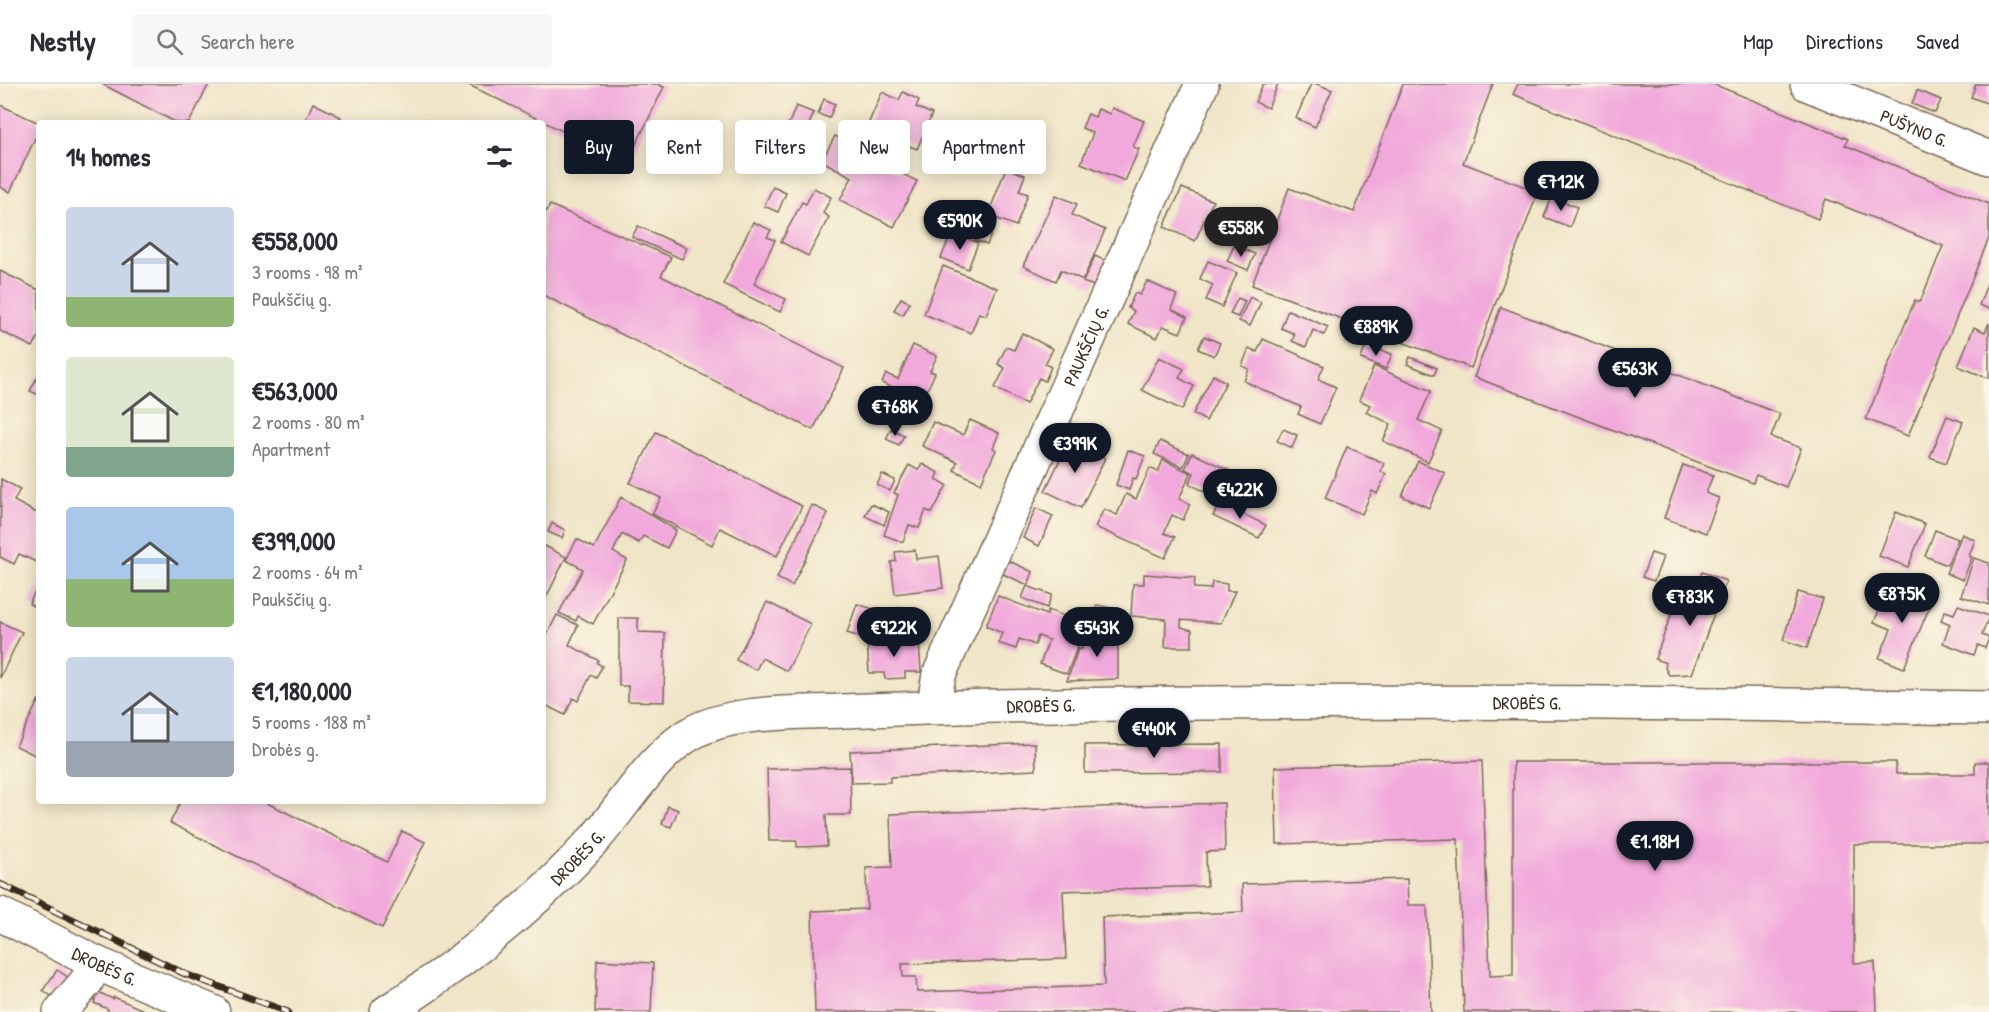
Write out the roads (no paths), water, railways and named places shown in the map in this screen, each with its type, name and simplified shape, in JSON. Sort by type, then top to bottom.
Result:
[{"type":"street","name":"PAUKŠČIŲ G.","points":[[936,707],[939,675],[1202,84]]},
{"type":"street","name":"PUŠYNO G.","points":[[1807,84],[1989,158]]},
{"type":"street","name":"DROBĖS G.","points":[[387,1012],[428,986],[541,893],[593,840],[668,750],[692,733],[721,722],[762,716],[936,707],[1213,702],[1739,703],[1989,708]]},
{"type":"street","name":"DROBĖS G.","points":[[0,914],[96,963],[213,1012]]},
{"type":"street","points":[[60,1012],[86,982],[96,963]]},
{"type":"railway","points":[[0,884],[185,974],[288,1012]]}]
